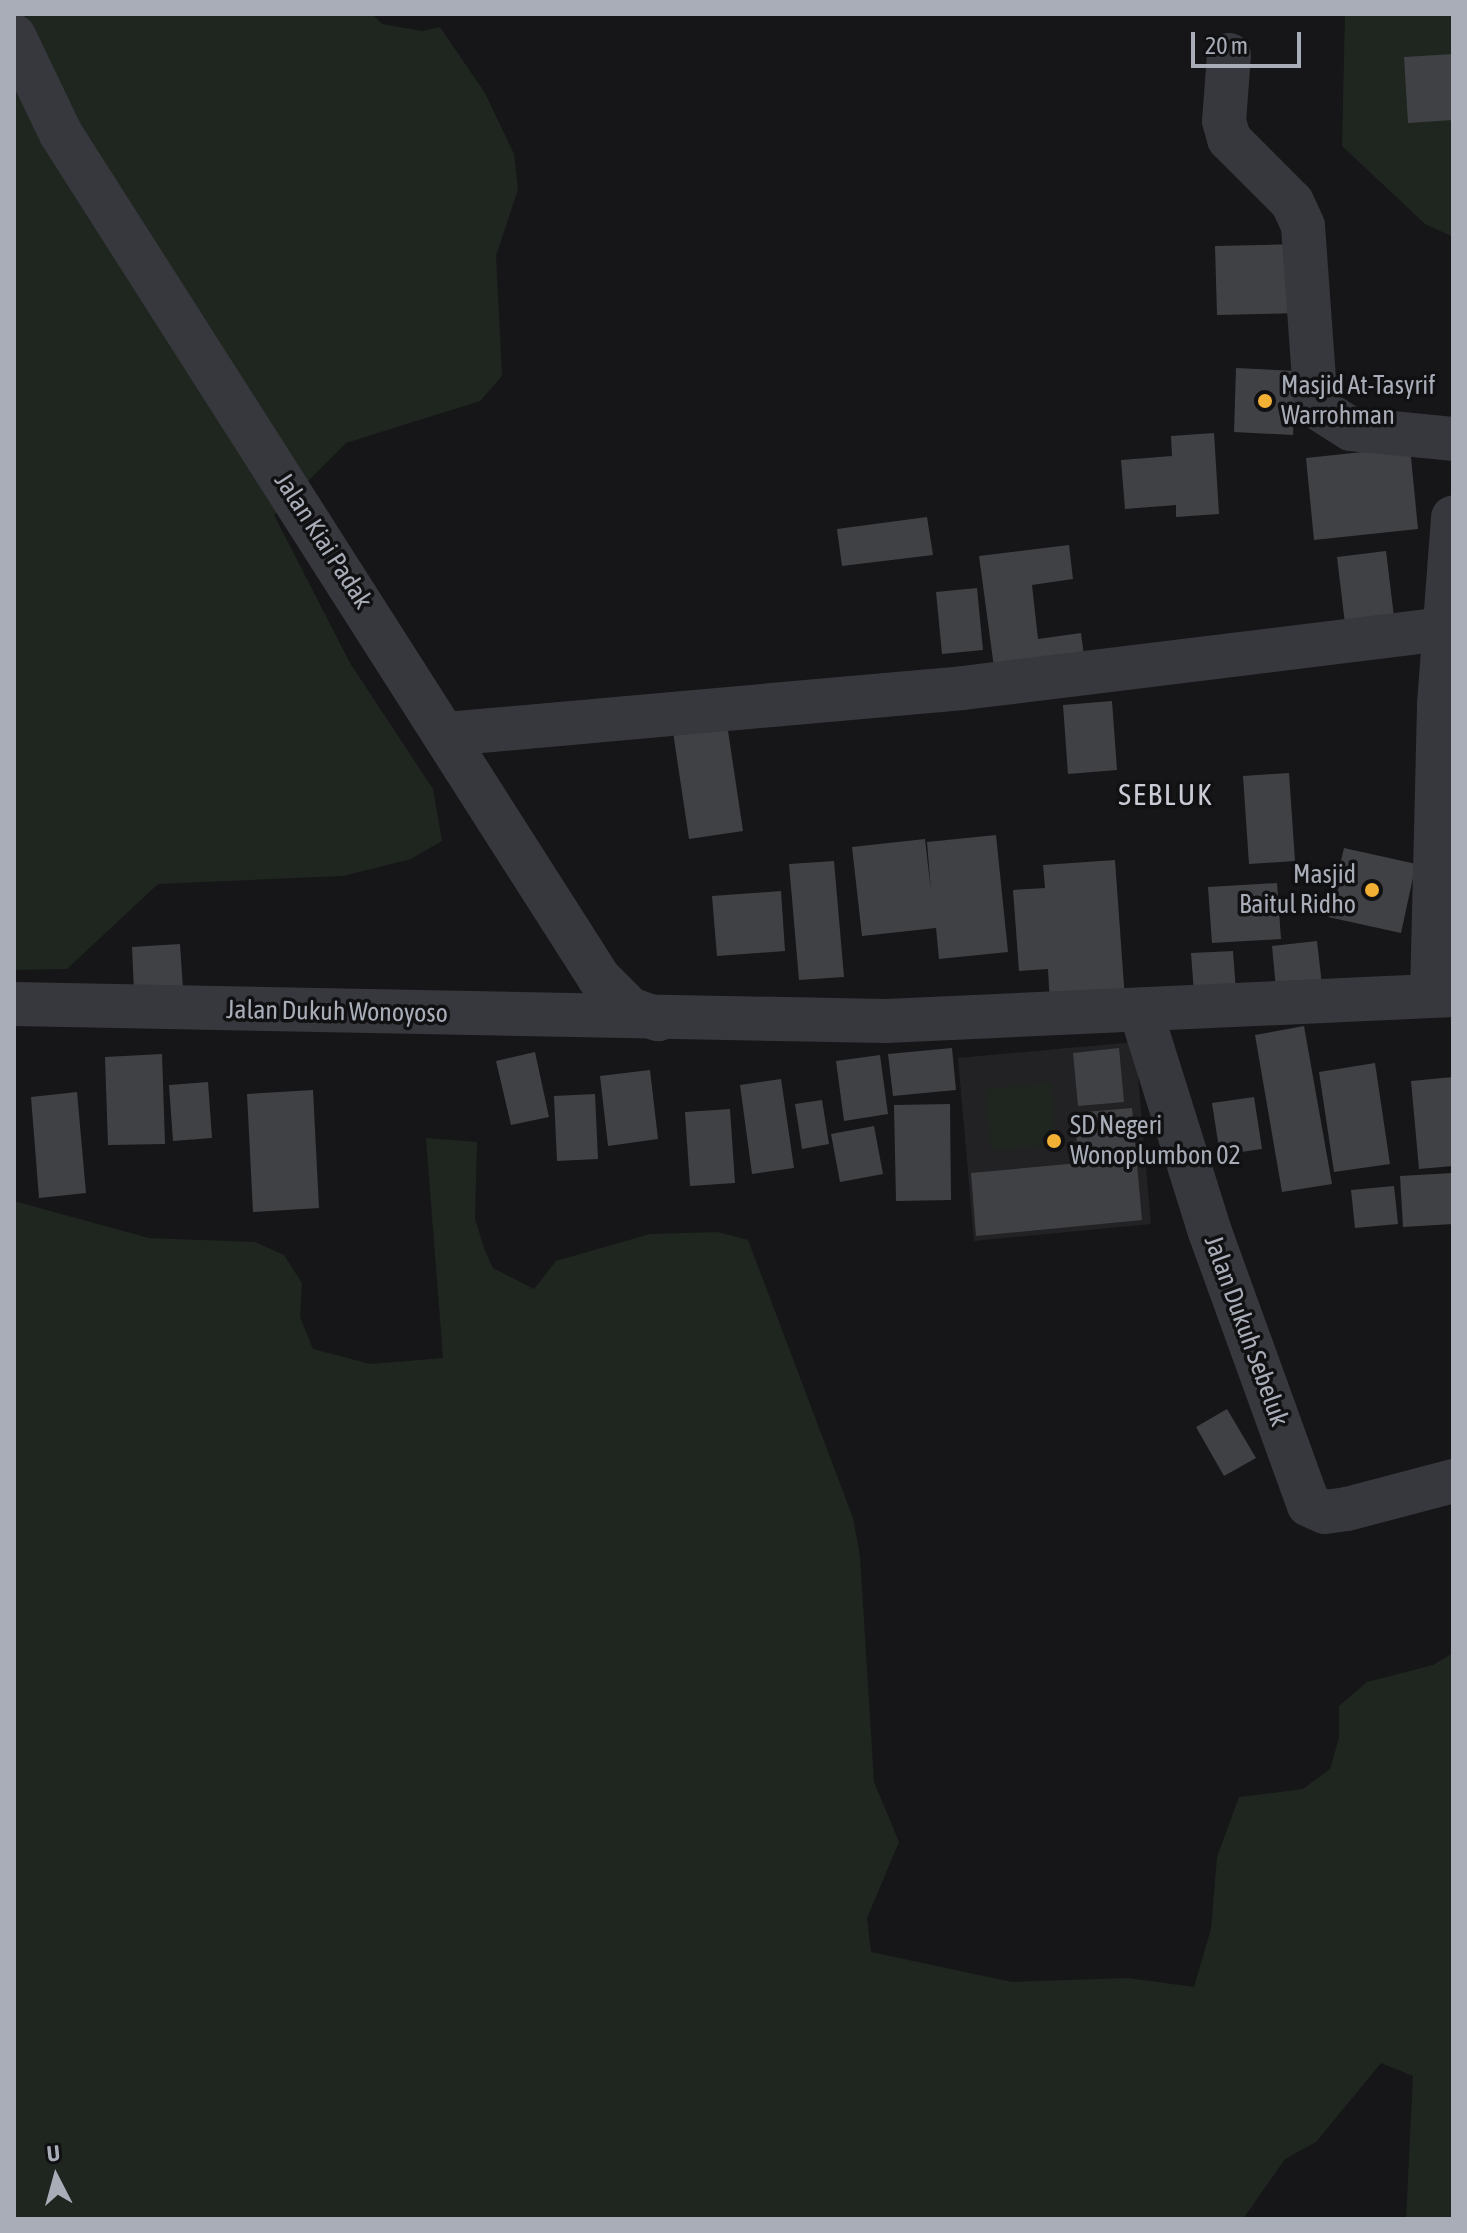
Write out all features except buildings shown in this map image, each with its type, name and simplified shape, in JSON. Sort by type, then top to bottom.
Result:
[{"type":"street","name":"Jalan Kiai Padak","points":[[14,36],[61,134],[447,734],[599,978],[630,1009],[660,1020]]},
{"type":"street","points":[[1229,55],[1224,121],[1229,139],[1292,202],[1303,226],[1316,407],[1351,429],[1453,439]]},
{"type":"street","points":[[660,1020],[886,1021],[1141,1012],[1442,995],[1443,629],[1453,518]]},
{"type":"street","points":[[447,734],[963,688],[1443,629]]},
{"type":"street","name":"Jalan Dukuh Wonoyoso","points":[[14,1004],[660,1020]]},
{"type":"street","name":"Jalan Dukuh Sebeluk","points":[[1141,1012],[1210,1232],[1309,1505],[1337,1511],[1453,1481]]},
{"type":"shaded area","points":[[14,14],[372,14],[382,24],[422,31],[440,27],[485,93],[514,154],[518,189],[496,256],[502,376],[480,401],[346,443],[274,515],[350,663],[433,789],[442,841],[411,859],[343,876],[158,884],[67,969],[14,970]]},
{"type":"shaded area","points":[[1345,14],[1453,14],[1453,237],[1425,224],[1342,146]]},
{"type":"shaded area","name":"SD Negeri Wonoplumbon 02","points":[[1135,1042],[1151,1224],[974,1241],[958,1058]]},
{"type":"shaded area","points":[[1051,1083],[1056,1145],[991,1150],[985,1089]]},
{"type":"shaded area","points":[[426,1138],[477,1142],[475,1219],[485,1251],[493,1268],[534,1289],[556,1261],[650,1234],[718,1232],[748,1240],[853,1518],[860,1556],[874,1782],[899,1842],[867,1918],[871,1952],[1012,1982],[1128,1978],[1194,1987],[1211,1929],[1217,1857],[1239,1797],[1303,1789],[1330,1769],[1339,1738],[1339,1706],[1367,1682],[1433,1665],[1453,1653],[1453,2219],[1406,2219],[1413,2076],[1381,2063],[1316,2142],[1285,2159],[1243,2219],[14,2219],[14,1201],[149,1238],[255,1242],[284,1255],[302,1283],[300,1317],[313,1349],[370,1364],[443,1358]]},
{"type":"place","name":"Masjid At-Tasyrif Warrohman","points":[[1265,401]]},
{"type":"place","name":"Masjid Baitul Ridho","points":[[1372,890]]},
{"type":"place","name":"SD Negeri Wonoplumbon 02","points":[[1054,1141]]},
{"type":"district","name":"SEBLUK","points":[[1166,794]]}]
